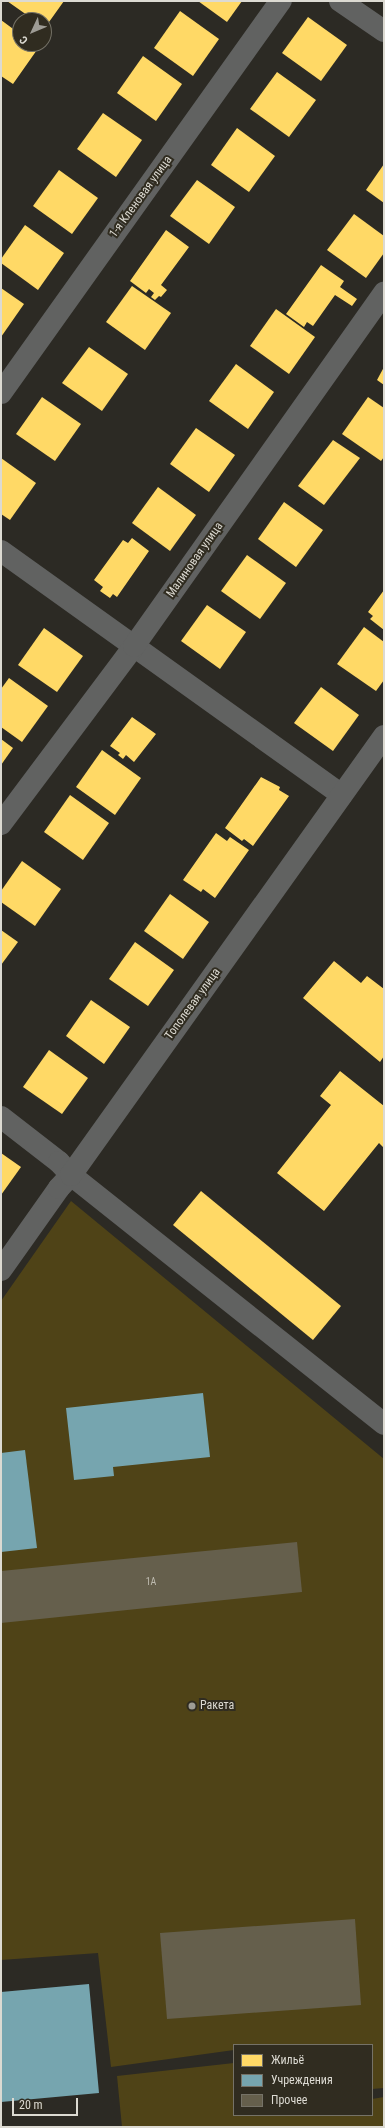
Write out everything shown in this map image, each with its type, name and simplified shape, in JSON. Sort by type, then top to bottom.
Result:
[{"type":"street","name":"1-я Кленовая улица","points":[[1,393],[281,1]]},
{"type":"street","points":[[340,1],[384,31]]},
{"type":"street","name":"Малиновая улица","points":[[1,824],[134,646],[384,293]]},
{"type":"street","points":[[1,551],[342,795]]},
{"type":"street","name":"Тополевая улица","points":[[1,1270],[59,1188],[71,1175],[384,736]]},
{"type":"street","points":[[1,1117],[59,1162],[71,1175],[384,1424]]},
{"type":"shaded area","name":"Ракета","points":[[71,1201],[384,1459],[384,2088],[373,2089],[373,2044],[233,2044],[233,2050],[111,2067],[98,1953],[1,1960],[1,1301]]},
{"type":"shaded area","points":[[233,2063],[233,2116],[373,2116],[373,2099],[384,2097],[384,2127],[122,2127],[117,2076]]},
{"type":"building: Жильё","points":[[7,1],[64,1],[52,18],[52,12],[23,12]]},
{"type":"building: Жильё","points":[[198,1],[242,1],[227,22]]},
{"type":"building: Жильё","points":[[180,11],[219,39],[193,76],[154,48]]},
{"type":"building: Жильё","points":[[308,17],[347,45],[321,81],[282,53]]},
{"type":"building: Жильё","points":[[1,20],[12,28],[12,52],[35,52],[13,84],[1,76]]},
{"type":"building: Жильё","points":[[143,56],[182,84],[156,121],[117,93]]},
{"type":"building: Жильё","points":[[277,72],[316,100],[289,137],[250,109]]},
{"type":"building: Жильё","points":[[103,113],[142,140],[116,177],[77,149]]},
{"type":"building: Жильё","points":[[237,128],[275,156],[249,192],[211,165]]},
{"type":"building: Жильё","points":[[384,164],[384,203],[366,190]]},
{"type":"building: Жильё","points":[[59,170],[98,198],[72,234],[33,206]]},
{"type":"building: Жильё","points":[[197,180],[235,207],[209,244],[170,216]]},
{"type":"building: Жильё","points":[[354,214],[384,236],[384,253],[366,278],[327,250]]},
{"type":"building: Жильё","points":[[25,225],[64,253],[38,290],[1,263],[1,259]]},
{"type":"building: Жильё","points":[[166,230],[189,247],[161,285],[167,290],[161,297],[159,296],[155,300],[151,297],[154,293],[149,289],[146,293],[130,281]]},
{"type":"building: Жильё","points":[[321,265],[344,281],[340,287],[357,299],[352,306],[335,295],[313,326],[307,322],[304,327],[286,314]]},
{"type":"building: Жильё","points":[[132,286],[171,313],[145,350],[106,322]]},
{"type":"building: Жильё","points":[[1,288],[24,304],[1,337]]},
{"type":"building: Жильё","points":[[276,309],[315,337],[289,374],[250,346]]},
{"type":"building: Жильё","points":[[89,347],[128,374],[102,411],[62,383]]},
{"type":"building: Жильё","points":[[236,364],[274,392],[248,429],[209,401]]},
{"type":"building: Жильё","points":[[384,367],[384,385],[377,380]]},
{"type":"building: Жильё","points":[[42,397],[81,424],[55,461],[16,434]]},
{"type":"building: Жильё","points":[[368,397],[384,408],[384,457],[381,461],[342,434]]},
{"type":"building: Жильё","points":[[196,428],[235,455],[209,492],[170,464]]},
{"type":"building: Жильё","points":[[333,440],[360,458],[324,505],[298,486]]},
{"type":"building: Жильё","points":[[1,458],[36,483],[10,520],[1,514]]},
{"type":"building: Жильё","points":[[158,487],[196,515],[170,551],[132,523]]},
{"type":"building: Жильё","points":[[284,502],[323,530],[296,567],[258,539]]},
{"type":"building: Жильё","points":[[132,538],[149,551],[117,597],[113,594],[110,598],[100,591],[103,587],[94,580],[123,540],[128,543]]},
{"type":"building: Жильё","points":[[247,555],[286,583],[260,619],[221,591]]},
{"type":"building: Жильё","points":[[384,590],[384,630],[370,619],[373,616],[368,612]]},
{"type":"building: Жильё","points":[[207,605],[246,632],[220,669],[181,641]]},
{"type":"building: Жильё","points":[[364,627],[384,642],[384,680],[376,691],[337,664]]},
{"type":"building: Жильё","points":[[44,628],[83,656],[57,692],[18,665]]},
{"type":"building: Жильё","points":[[9,678],[48,706],[22,742],[1,727],[1,689]]},
{"type":"building: Жильё","points":[[321,687],[359,715],[333,751],[294,723]]},
{"type":"building: Жильё","points":[[132,717],[156,734],[134,762],[126,755],[123,759],[118,755],[120,753],[110,746]]},
{"type":"building: Жильё","points":[[1,739],[13,748],[1,765]]},
{"type":"building: Жильё","points":[[102,750],[141,778],[115,815],[76,787]]},
{"type":"building: Жильё","points":[[261,777],[280,787],[279,790],[289,796],[253,846],[244,839],[242,841],[225,828]]},
{"type":"building: Жильё","points":[[70,795],[109,823],[83,860],[44,832]]},
{"type":"building: Жильё","points":[[216,833],[227,841],[230,837],[249,850],[215,898],[203,889],[201,892],[183,880]]},
{"type":"building: Жильё","points":[[22,861],[61,889],[35,926],[1,902],[1,891]]},
{"type":"building: Жильё","points":[[170,894],[209,922],[183,959],[144,931]]},
{"type":"building: Жильё","points":[[1,930],[18,942],[1,965]]},
{"type":"building: Жильё","points":[[135,942],[174,970],[148,1006],[109,979]]},
{"type":"building: Жильё","points":[[334,961],[361,983],[367,976],[384,989],[384,1056],[380,1062],[303,998]]},
{"type":"building: Жильё","points":[[91,1000],[130,1027],[104,1064],[66,1036]]},
{"type":"building: Жильё","points":[[49,1050],[88,1078],[62,1114],[23,1087]]},
{"type":"building: Жильё","points":[[340,1071],[384,1106],[384,1148],[379,1143],[324,1211],[277,1173],[331,1105],[320,1096]]},
{"type":"building: Жильё","points":[[1,1153],[21,1167],[1,1195]]},
{"type":"building: Жильё","points":[[201,1191],[341,1306],[313,1340],[173,1225]]},
{"type":"building: Учреждения","points":[[203,1393],[210,1457],[113,1467],[114,1476],[74,1480],[66,1408]]},
{"type":"building: Учреждения","points":[[25,1450],[37,1548],[1,1552],[1,1453]]},
{"type":"building: Учреждения","points":[[89,1984],[99,2093],[1,2102],[1,1992]]},
{"type":"building: Прочее","points":[[297,1542],[302,1592],[1,1623],[1,1571]]},
{"type":"building: Прочее","points":[[355,1919],[361,2005],[167,2019],[160,1933]]},
{"type":"place","name":"Ракета","points":[[192,1706]]}]
